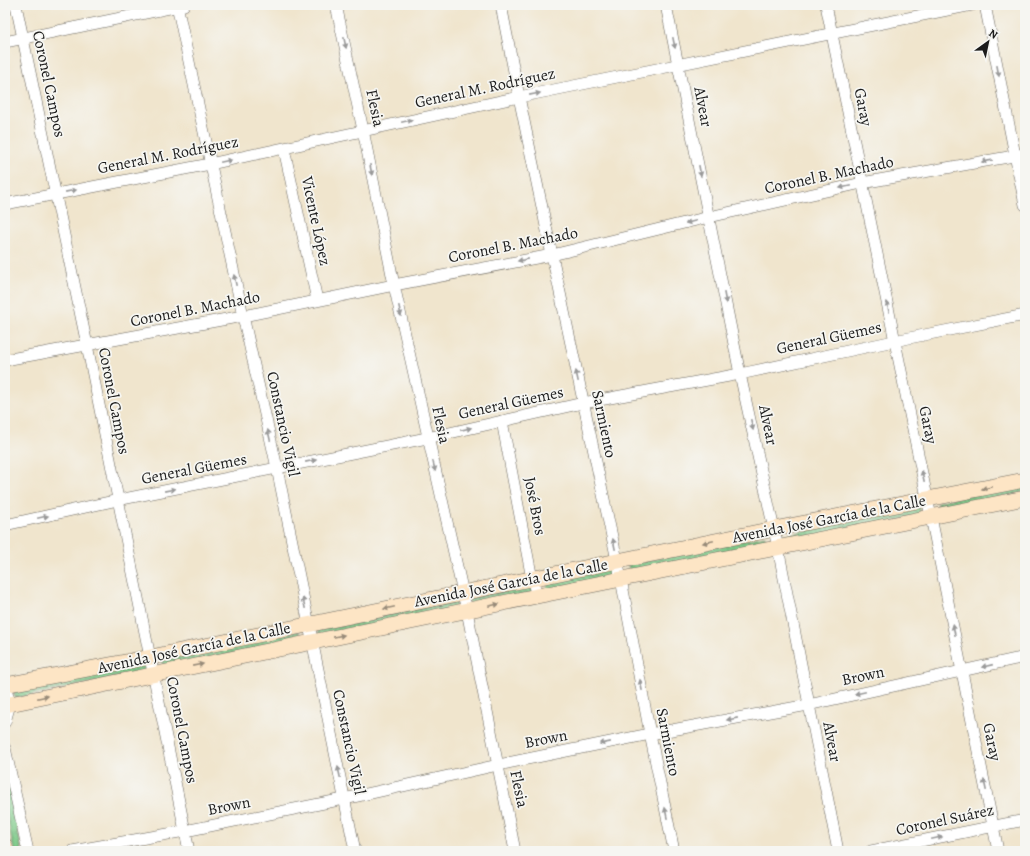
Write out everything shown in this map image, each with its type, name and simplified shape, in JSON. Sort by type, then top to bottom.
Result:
[{"type":"main road","name":"Avenida José García de la Calle","points":[[5,685],[150,657],[774,529],[1025,480]]},
{"type":"main road","name":"Avenida José García de la Calle","points":[[7,705],[537,596],[1025,498]]},
{"type":"main road","points":[[5,846],[6,851]]},
{"type":"street","name":"Coronel Campos","points":[[16,5],[87,345],[189,851]]},
{"type":"street","name":"Flesia","points":[[336,5],[364,130],[394,285],[427,438],[467,611],[516,851]]},
{"type":"street","name":"Sarmiento","points":[[501,5],[583,403],[618,561],[650,734],[674,851]]},
{"type":"street","name":"Alvear","points":[[666,5],[740,374],[778,548],[838,851]]},
{"type":"street","name":"Garay","points":[[826,5],[894,341],[928,500],[998,851]]},
{"type":"street","name":"General M. Rodríguez","points":[[5,204],[210,164],[519,97],[832,32],[972,5]]},
{"type":"street","points":[[985,5],[1020,155],[1025,205]]},
{"type":"street","points":[[5,42],[180,6]]},
{"type":"street","name":"Constancio Vigil","points":[[180,6],[210,164],[277,468],[355,851]]},
{"type":"street","name":"Vicente López","points":[[284,148],[317,300]]},
{"type":"street","name":"Coronel B. Machado","points":[[5,360],[243,316],[317,300],[552,255],[709,217],[862,183],[1020,155]]},
{"type":"street","name":"General Güemes","points":[[5,525],[118,500],[427,438],[583,403],[740,374],[1025,315]]},
{"type":"street","name":"José Bros","points":[[502,421],[532,579],[537,596]]},
{"type":"street","name":"Brown","points":[[72,851],[185,831],[650,734],[808,705],[1025,657]]},
{"type":"street","points":[[5,685],[7,705],[5,722]]},
{"type":"street","points":[[5,748],[28,851]]},
{"type":"street","name":"Coronel Suárez","points":[[871,851],[1025,820]]},
{"type":"green space","points":[[1025,483],[1025,492],[939,510],[937,502]]},
{"type":"green space","points":[[919,506],[921,515],[784,544],[782,536]]},
{"type":"green space","points":[[765,536],[767,544],[630,574],[628,565]]},
{"type":"green space","points":[[610,569],[612,577],[548,591],[547,582]]},
{"type":"green space","points":[[532,585],[534,593],[470,606],[469,598]]},
{"type":"green space","points":[[455,600],[457,609],[320,638],[318,630]]},
{"type":"green space","points":[[299,631],[301,639],[164,669],[162,660]]},
{"type":"green space","points":[[144,663],[146,672],[15,698],[13,689]]},
{"type":"green space","points":[[5,765],[22,851],[14,851],[5,805]]}]
